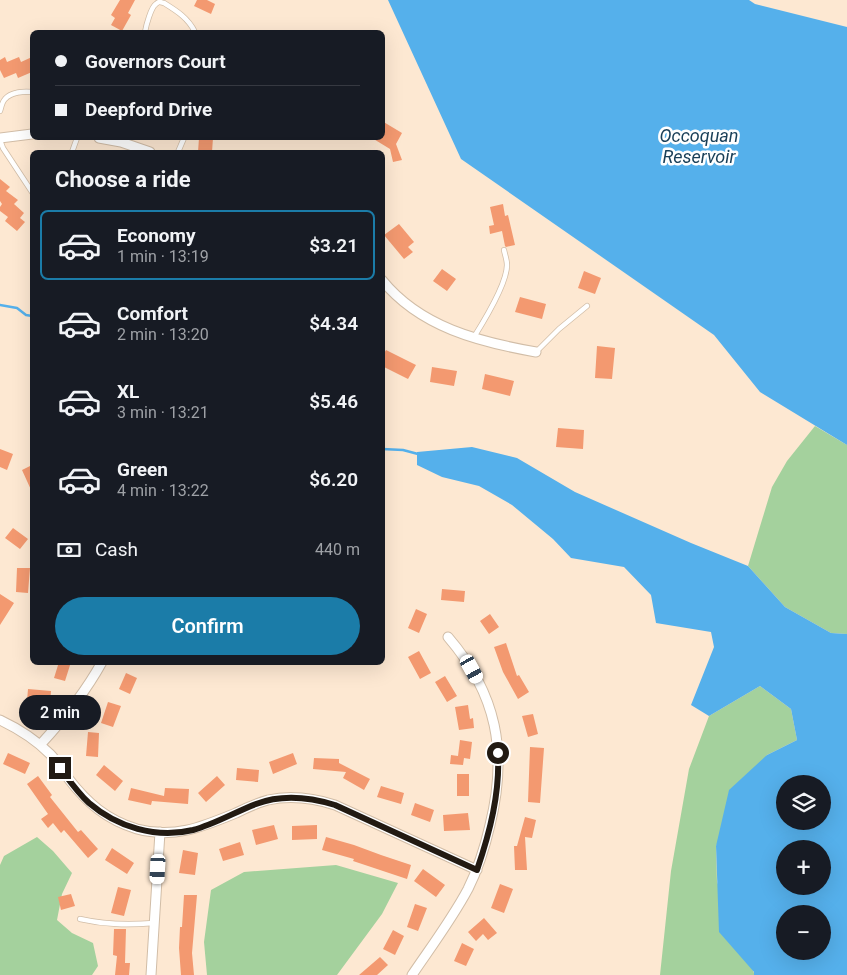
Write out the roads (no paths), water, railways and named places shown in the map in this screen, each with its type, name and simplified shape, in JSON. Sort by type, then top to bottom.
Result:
[{"type":"street","points":[[0,139],[30,134]]},
{"type":"street","points":[[110,140],[144,150]]},
{"type":"street","points":[[385,283],[401,300],[422,315],[444,327],[474,337],[536,352]]},
{"type":"street","points":[[412,975],[468,890],[484,848],[495,806],[497,790],[499,765],[494,720],[482,686],[461,652],[448,637]]},
{"type":"street","points":[[40,745],[78,701],[100,665]]},
{"type":"street","points":[[0,720],[24,733],[52,756],[88,802],[102,813],[127,826],[160,832],[193,830],[258,803],[288,797],[306,798],[321,800],[335,805],[477,870]]},
{"type":"street","points":[[151,975],[160,832]]},
{"type":"lane","points":[[146,30],[153,6],[160,2],[185,18],[194,30]]},
{"type":"lane","points":[[0,111],[4,99],[21,92],[30,92]]},
{"type":"lane","points":[[0,139],[2,148],[30,189]]},
{"type":"lane","points":[[474,337],[496,298],[505,275],[507,259],[504,250]]},
{"type":"lane","points":[[536,352],[559,329],[587,306]]},
{"type":"lane","points":[[80,918],[115,925],[154,923]]},
{"type":"water","name":"Occoquan Reservoir","points":[[388,0],[749,0],[755,4],[847,27],[847,445],[760,392],[714,335],[461,159]]},
{"type":"water","points":[[472,447],[517,458],[575,492],[748,566],[785,607],[831,633],[847,634],[847,975],[754,975],[754,972],[719,932],[716,846],[729,790],[767,755],[797,740],[791,709],[760,686],[709,716],[691,705],[714,647],[711,632],[656,623],[651,595],[624,567],[571,558],[553,539],[512,505],[479,486],[442,477],[417,465],[417,452]]},
{"type":"waterway","points":[[0,305],[17,308],[30,316]]},
{"type":"waterway","points":[[385,449],[403,450],[418,454]]}]
